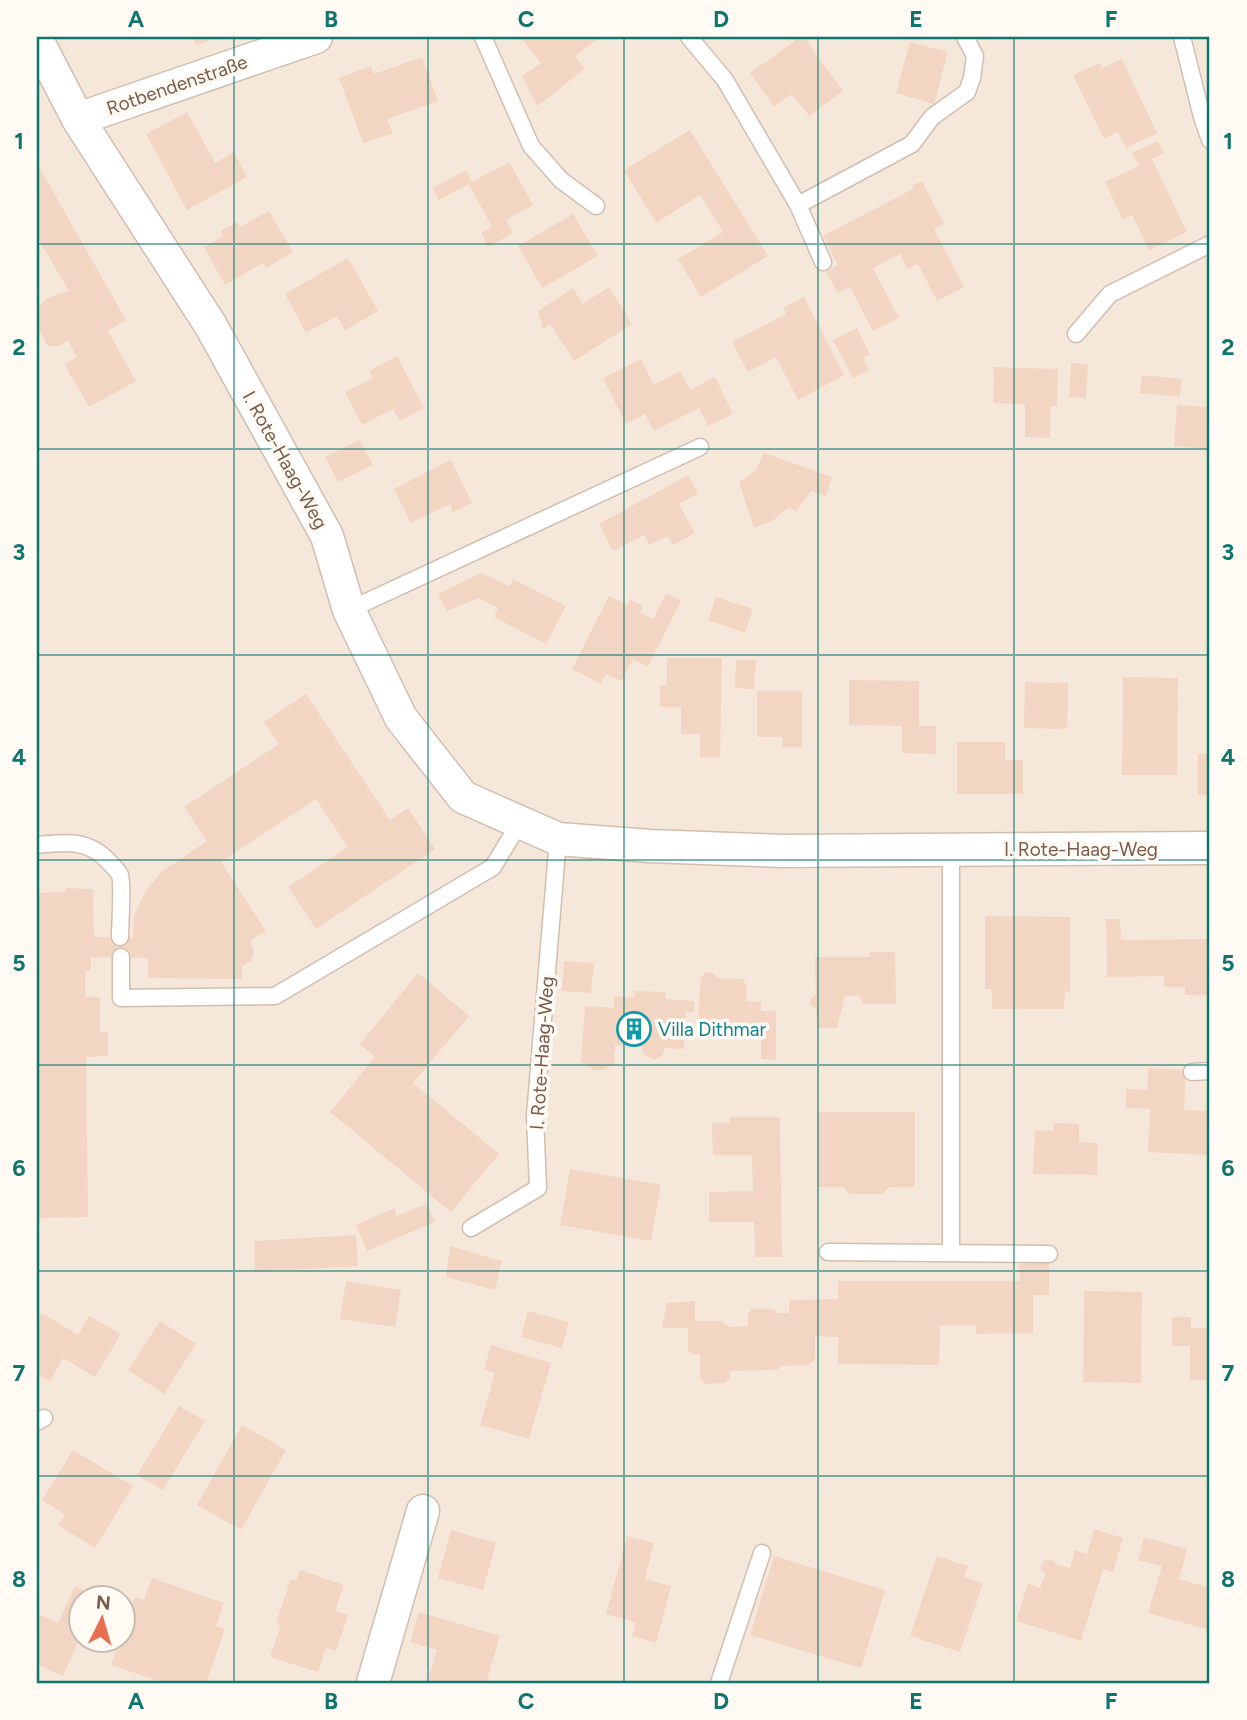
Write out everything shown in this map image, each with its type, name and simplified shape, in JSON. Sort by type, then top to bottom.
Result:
[{"type":"street","name":"Rotbendenstraße","points":[[78,119],[316,37]]},
{"type":"street","name":"I. Rote-Haag-Weg","points":[[37,40],[78,119],[211,326],[327,536],[349,610],[401,718],[463,797],[558,839],[725,850],[1210,848]]},
{"type":"street","points":[[373,1683],[424,1511]]},
{"type":"lane","points":[[483,37],[531,146],[561,180],[596,206]]},
{"type":"lane","points":[[689,37],[725,80],[798,205],[823,262]]},
{"type":"lane","points":[[798,205],[912,144],[932,117],[967,92],[975,56],[965,37]]},
{"type":"lane","points":[[1182,37],[1210,140]]},
{"type":"lane","points":[[1076,334],[1110,294],[1210,244]]},
{"type":"lane","points":[[349,610],[701,447]]},
{"type":"lane","points":[[121,957],[121,998],[275,996],[493,867],[520,822]]},
{"type":"lane","name":"I. Rote-Haag-Weg","points":[[471,1228],[538,1188],[536,1116],[558,839]]},
{"type":"lane","points":[[37,845],[65,842],[83,844],[98,850],[111,863],[120,875],[120,937]]},
{"type":"lane","points":[[951,850],[951,1253]]},
{"type":"lane","points":[[1192,1072],[1210,1071]]},
{"type":"lane","points":[[828,1252],[1049,1254]]},
{"type":"lane","points":[[719,1683],[762,1553]]},
{"type":"shaded area","points":[[37,37],[1210,37],[1210,1683],[37,1683]]},
{"type":"building","points":[[193,37],[221,37],[196,45]]},
{"type":"building","points":[[520,37],[601,37],[575,56],[585,69],[537,106],[522,76],[541,63]]},
{"type":"building","points":[[792,37],[804,37],[843,91],[809,116],[792,94],[774,107],[750,73],[795,41]]},
{"type":"building","points":[[910,42],[948,52],[934,104],[896,93]]},
{"type":"building","points":[[422,57],[438,101],[387,119],[393,133],[363,143],[339,78],[371,66],[374,74]]},
{"type":"building","points":[[1122,59],[1157,133],[1126,148],[1118,132],[1104,139],[1073,75],[1100,63],[1102,68]]},
{"type":"building","points":[[187,112],[215,163],[234,152],[247,177],[187,210],[146,134]]},
{"type":"building","points":[[690,130],[768,256],[701,297],[678,259],[723,232],[700,195],[656,223],[624,170]]},
{"type":"building","points":[[1158,141],[1164,153],[1152,159],[1187,232],[1149,250],[1132,215],[1123,220],[1105,182],[1139,166],[1132,153]]},
{"type":"building","points":[[509,162],[533,205],[506,220],[513,233],[488,247],[481,233],[492,227],[469,184],[439,200],[433,188],[466,170],[472,182]]},
{"type":"building","points":[[37,163],[126,320],[108,331],[136,381],[89,407],[64,364],[77,357],[68,341],[59,346],[48,346],[37,325],[37,310],[47,298],[69,291],[37,237]]},
{"type":"building","points":[[922,181],[944,224],[934,229],[964,287],[937,301],[918,264],[907,269],[900,254],[873,268],[899,318],[873,331],[850,287],[838,293],[826,272],[838,265],[823,236],[913,189],[912,186]]},
{"type":"building","points":[[269,211],[293,252],[266,268],[263,263],[225,285],[204,247],[223,236],[221,231],[237,222],[240,227]]},
{"type":"building","points":[[573,214],[598,256],[542,288],[518,246]]},
{"type":"building","points":[[348,258],[378,311],[345,330],[337,316],[306,333],[285,294]]},
{"type":"building","points":[[609,287],[632,324],[574,361],[550,324],[543,329],[538,311],[573,288],[583,304]]},
{"type":"building","points":[[804,297],[844,375],[798,400],[776,357],[748,372],[732,342],[786,314],[783,308]]},
{"type":"building","points":[[857,328],[870,355],[863,358],[869,370],[853,378],[833,340]]},
{"type":"building","points":[[397,356],[424,408],[400,421],[393,409],[362,425],[345,392],[373,378],[369,371]]},
{"type":"building","points":[[641,359],[654,385],[680,371],[690,390],[715,377],[733,414],[708,426],[699,408],[654,431],[645,414],[626,424],[603,378]]},
{"type":"building","points":[[1071,363],[1088,364],[1086,398],[1069,397]]},
{"type":"building","points":[[994,367],[1058,369],[1057,406],[1051,406],[1050,438],[1025,437],[1025,404],[993,403]]},
{"type":"building","points":[[1142,375],[1182,379],[1180,397],[1140,393]]},
{"type":"building","points":[[1177,405],[1210,407],[1210,449],[1174,446]]},
{"type":"building","points":[[360,440],[373,465],[338,482],[325,457]]},
{"type":"building","points":[[764,453],[832,477],[826,496],[811,491],[796,512],[789,507],[772,521],[754,528],[739,482],[755,471]]},
{"type":"building","points":[[451,460],[472,503],[453,512],[450,504],[411,523],[394,489]]},
{"type":"building","points":[[688,475],[698,494],[679,504],[695,533],[673,545],[668,536],[649,545],[644,535],[613,551],[599,524]]},
{"type":"building","points":[[481,573],[510,586],[513,579],[566,606],[546,644],[494,617],[498,608],[478,598],[447,611],[438,594]]},
{"type":"building","points":[[666,593],[681,601],[648,667],[633,659],[622,681],[606,674],[601,684],[572,669],[609,596],[627,605],[630,599],[643,606],[640,613],[653,619]]},
{"type":"building","points":[[716,597],[753,609],[745,633],[708,620]]},
{"type":"building","points":[[667,658],[722,658],[720,757],[700,757],[700,734],[681,734],[681,707],[660,707],[660,685],[667,685]]},
{"type":"building","points":[[736,660],[756,660],[754,689],[735,688]]},
{"type":"building","points":[[1123,677],[1178,678],[1177,775],[1122,775]]},
{"type":"building","points":[[849,680],[919,681],[919,726],[936,726],[936,754],[902,753],[902,726],[849,725]]},
{"type":"building","points":[[1025,682],[1068,683],[1067,729],[1024,728]]},
{"type":"building","points":[[757,691],[802,691],[802,747],[782,747],[783,737],[757,737]]},
{"type":"building","points":[[306,694],[390,820],[408,808],[435,849],[316,929],[288,887],[348,847],[316,799],[221,862],[266,931],[250,941],[254,952],[251,961],[242,966],[242,979],[148,978],[148,958],[91,957],[91,971],[85,971],[85,997],[100,997],[100,1032],[108,1032],[108,1056],[86,1057],[88,1217],[37,1218],[37,893],[66,892],[66,888],[93,889],[94,937],[133,938],[134,916],[146,890],[163,871],[207,841],[184,807],[279,744],[264,722]]},
{"type":"building","points":[[957,742],[1005,742],[1005,760],[1023,760],[1023,794],[957,794]]},
{"type":"building","points":[[1198,754],[1210,754],[1210,795],[1197,795]]},
{"type":"building","points":[[985,916],[1070,917],[1070,992],[1065,991],[1064,1009],[992,1009],[992,989],[985,989]]},
{"type":"building","points":[[1106,919],[1120,919],[1121,940],[1210,939],[1210,995],[1185,995],[1185,987],[1164,987],[1164,976],[1107,977]]},
{"type":"building","points":[[870,952],[895,952],[896,1004],[864,1004],[859,996],[845,996],[837,1028],[817,1028],[816,1008],[811,1006],[809,1001],[816,994],[815,957],[870,957]]},
{"type":"building","points":[[564,961],[594,963],[591,993],[562,991]]},
{"type":"building","points":[[705,972],[714,973],[717,978],[743,979],[747,986],[746,1001],[761,1002],[761,1011],[776,1011],[776,1060],[761,1059],[761,1036],[697,1031],[701,978]]},
{"type":"building","points":[[418,973],[469,1016],[413,1083],[499,1154],[451,1212],[330,1112],[375,1057],[360,1044]]},
{"type":"building","name":"Villa Dithmar","points":[[635,991],[666,992],[666,999],[694,1001],[694,1012],[686,1012],[684,1049],[665,1048],[662,1056],[655,1060],[644,1055],[641,1047],[615,1045],[614,1064],[604,1070],[594,1070],[581,1063],[585,1006],[614,1008],[614,996],[634,998]]},
{"type":"building","points":[[1148,1068],[1186,1070],[1184,1110],[1210,1111],[1210,1177],[1207,1177],[1207,1155],[1148,1152],[1150,1109],[1126,1108],[1126,1089],[1147,1090]]},
{"type":"building","points":[[817,1112],[915,1112],[915,1187],[889,1187],[882,1194],[850,1194],[843,1187],[817,1187]]},
{"type":"building","points":[[730,1117],[780,1117],[782,1257],[755,1257],[754,1222],[709,1222],[709,1192],[753,1191],[752,1155],[713,1155],[712,1123],[730,1123]]},
{"type":"building","points":[[1053,1123],[1079,1124],[1079,1142],[1098,1143],[1097,1175],[1033,1174],[1035,1130],[1053,1131]]},
{"type":"building","points":[[570,1169],[661,1185],[651,1241],[560,1225]]},
{"type":"building","points":[[426,1204],[435,1222],[367,1251],[356,1225],[394,1208],[397,1216]]},
{"type":"building","points":[[356,1235],[358,1266],[255,1272],[254,1241]]},
{"type":"building","points":[[450,1246],[502,1261],[495,1290],[446,1277]]},
{"type":"building","points":[[1049,1263],[1049,1295],[1033,1295],[1033,1333],[976,1334],[976,1325],[940,1325],[939,1365],[838,1364],[838,1337],[815,1336],[815,1359],[808,1365],[781,1366],[777,1370],[730,1371],[730,1378],[725,1383],[706,1384],[700,1379],[700,1355],[694,1355],[688,1350],[688,1328],[662,1328],[667,1303],[695,1301],[695,1321],[722,1321],[729,1327],[748,1326],[748,1314],[752,1309],[773,1309],[778,1313],[789,1313],[789,1300],[838,1299],[838,1281],[1020,1281],[1019,1264]]},
{"type":"building","points":[[346,1281],[401,1290],[395,1327],[340,1319]]},
{"type":"building","points":[[1084,1291],[1142,1292],[1141,1383],[1083,1382]]},
{"type":"building","points":[[528,1311],[569,1322],[562,1348],[521,1337]]},
{"type":"building","points":[[42,1313],[78,1335],[89,1316],[121,1334],[95,1377],[63,1358],[50,1381],[37,1374],[37,1322]]},
{"type":"building","points":[[1172,1317],[1191,1317],[1191,1328],[1210,1328],[1210,1380],[1190,1380],[1190,1346],[1172,1346]]},
{"type":"building","points":[[160,1321],[196,1344],[164,1394],[128,1370]]},
{"type":"building","points":[[491,1345],[551,1363],[529,1439],[480,1425],[495,1373],[484,1370]]},
{"type":"building","points":[[179,1406],[205,1421],[163,1490],[137,1475]]},
{"type":"building","points":[[242,1425],[286,1450],[241,1530],[197,1505]]},
{"type":"building","points":[[73,1450],[133,1486],[95,1548],[58,1525],[65,1514],[42,1500]]},
{"type":"building","points":[[1094,1529],[1123,1538],[1113,1572],[1103,1569],[1081,1641],[1016,1621],[1028,1583],[1040,1588],[1045,1574],[1040,1569],[1043,1561],[1051,1559],[1056,1564],[1070,1568],[1075,1550],[1087,1554]]},
{"type":"building","points":[[451,1530],[496,1543],[483,1590],[438,1578]]},
{"type":"building","points":[[627,1536],[654,1543],[645,1579],[671,1586],[656,1643],[632,1636],[636,1622],[606,1614]]},
{"type":"building","points":[[1144,1537],[1187,1549],[1179,1579],[1210,1588],[1210,1630],[1148,1613],[1162,1566],[1138,1560]]},
{"type":"building","points":[[774,1556],[885,1590],[861,1668],[750,1635]]},
{"type":"building","points":[[937,1556],[968,1566],[964,1577],[983,1583],[960,1652],[910,1636]]},
{"type":"building","points":[[300,1570],[344,1585],[335,1611],[348,1615],[336,1651],[326,1648],[318,1672],[270,1657],[281,1625],[276,1623],[291,1579],[296,1581]]},
{"type":"building","points":[[152,1578],[224,1603],[216,1626],[225,1629],[206,1683],[164,1683],[111,1665],[115,1654],[136,1654],[136,1597],[144,1600]]},
{"type":"building","points":[[66,1606],[66,1654],[73,1654],[63,1676],[37,1664],[37,1613],[58,1623]]},
{"type":"building","points":[[419,1612],[500,1636],[486,1683],[427,1683],[437,1650],[410,1642]]},
{"type":"place","name":"Villa Dithmar","points":[[634,1029]]}]
